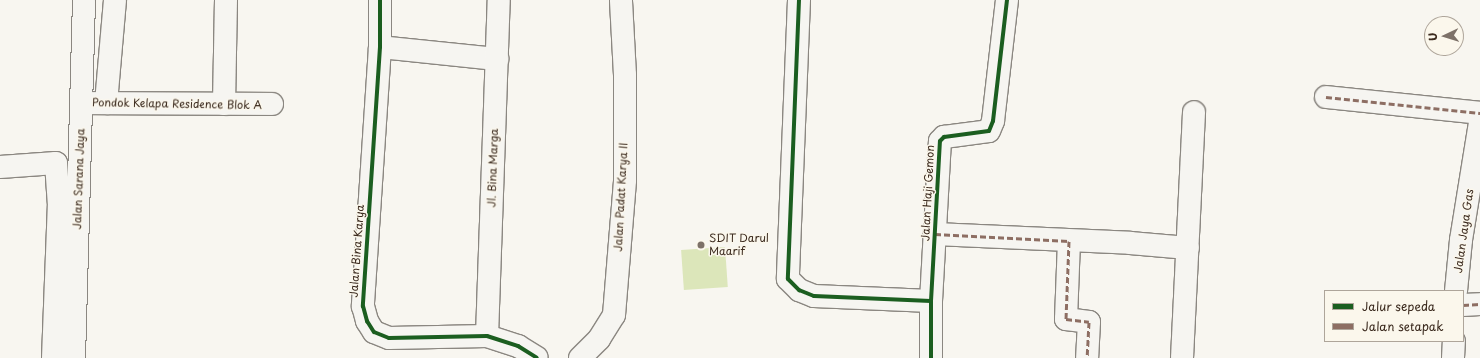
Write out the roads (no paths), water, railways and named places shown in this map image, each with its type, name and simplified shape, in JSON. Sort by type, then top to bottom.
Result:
[{"type":"street","name":"Jalan Sarana Jaya","points":[[74,358],[84,0]]},
{"type":"street","points":[[106,103],[116,0]]},
{"type":"street","points":[[224,104],[226,0]]},
{"type":"street","name":"Jalan Bina Karya","points":[[380,0],[380,47],[362,306],[367,321],[374,332],[389,338],[487,336],[518,346],[537,358]]},
{"type":"street","name":"Jl. Bina Marga","points":[[487,336],[499,0]]},
{"type":"street","name":"Jalan Padat Karya II","points":[[580,358],[599,339],[614,315],[625,180],[625,75],[621,0]]},
{"type":"street","points":[[800,0],[788,279],[799,290],[814,296],[931,301]]},
{"type":"street","name":"Jalan Haji Gemon","points":[[931,358],[931,301],[940,141],[944,137],[977,135],[988,131],[991,126],[1007,0]]},
{"type":"street","points":[[380,47],[496,59]]},
{"type":"street","points":[[1326,97],[1480,113]]},
{"type":"street","name":"Pondok Kelapa Residence Blok A","points":[[82,103],[272,104]]},
{"type":"street","points":[[1182,358],[1194,112]]},
{"type":"street","name":"Jalan Jaya Gas","points":[[1456,290],[1460,240],[1480,123]]},
{"type":"street","points":[[0,167],[56,163],[59,202],[53,358]]},
{"type":"street","points":[[935,234],[1188,248]]},
{"type":"street","points":[[1069,241],[1066,319],[1089,322],[1087,358]]},
{"type":"street","points":[[1464,305],[1480,304]]},
{"type":"street","points":[[1453,358],[1454,342]]},
{"type":"place","name":"SDIT Darul Maarif","points":[[701,245]]}]
